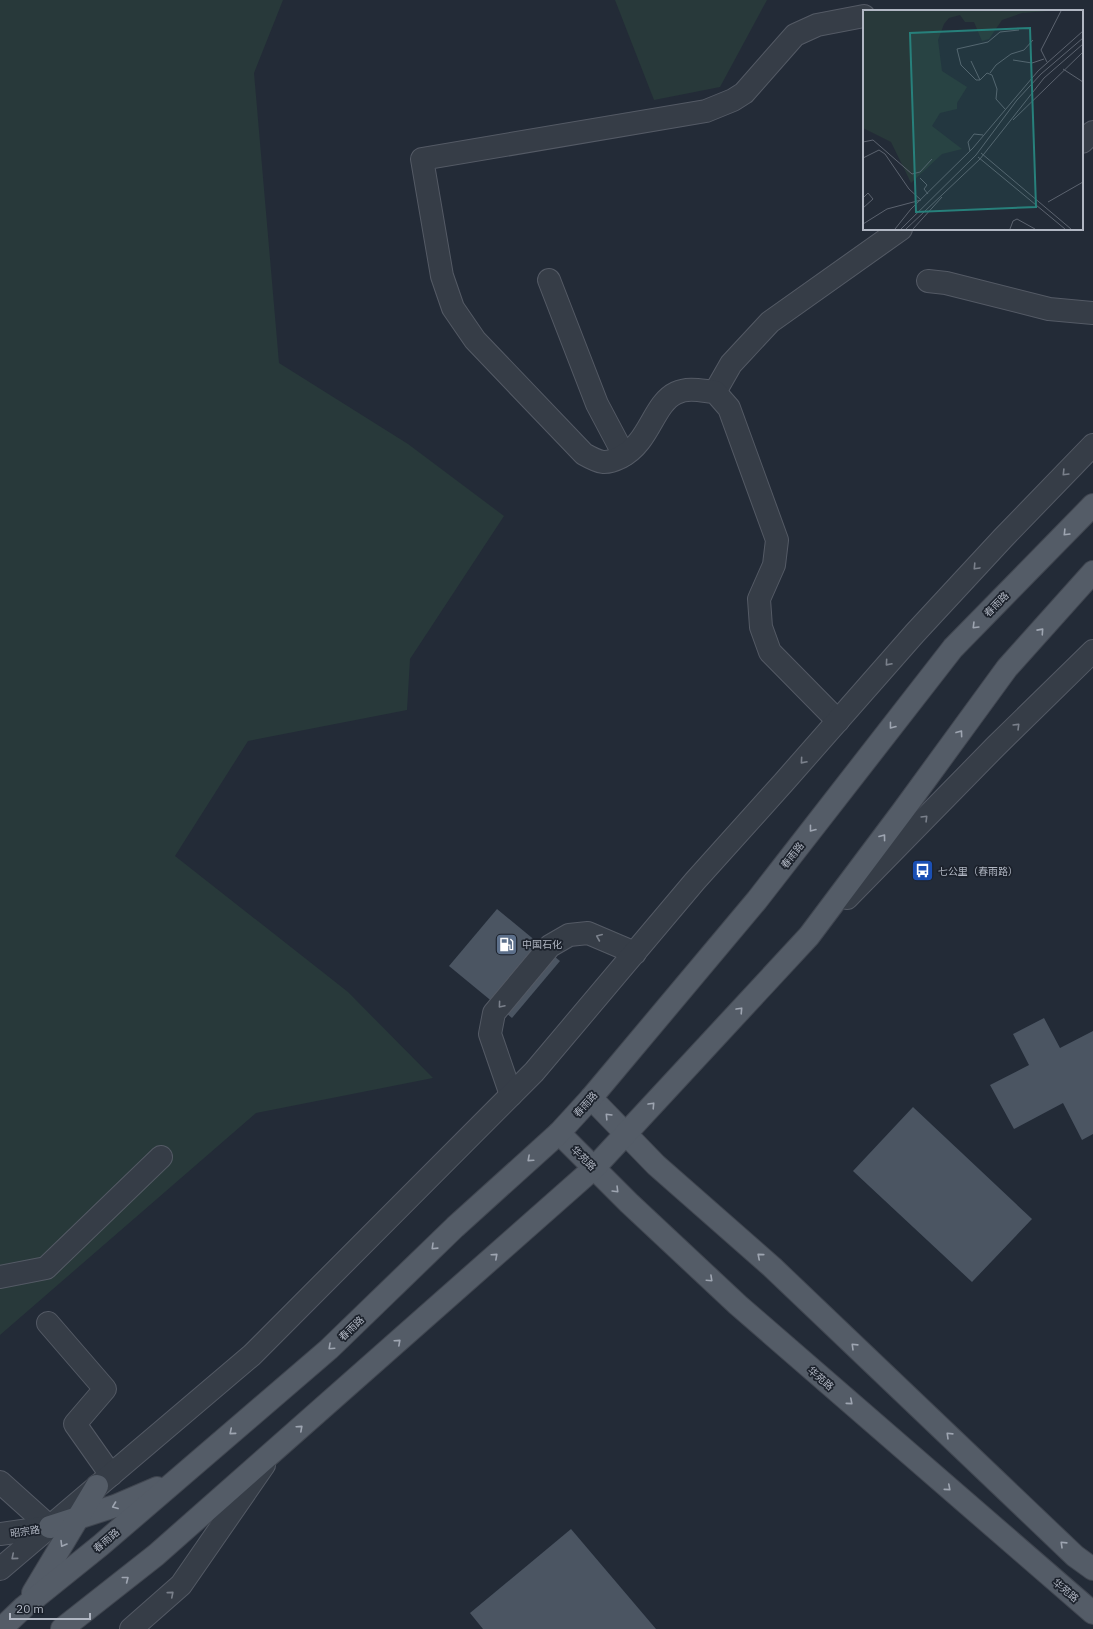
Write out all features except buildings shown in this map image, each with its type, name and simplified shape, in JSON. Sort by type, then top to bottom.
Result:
[{"type":"main road","name":"春雨路","points":[[1,1629],[24,1607],[101,1545],[329,1349],[455,1227],[558,1133],[591,1098],[757,900],[953,648],[1093,506]]},
{"type":"main road","points":[[62,1629],[156,1555],[594,1168],[809,936],[898,818],[1007,668],[1093,572]]},
{"type":"main road","points":[[591,1098],[656,1165],[772,1267],[1075,1556],[1093,1569]]},
{"type":"main road","name":"华苑路","points":[[558,1133],[738,1305],[1093,1613]]},
{"type":"main road","points":[[50,1527],[114,1506],[176,1479]]},
{"type":"main road","points":[[24,1607],[78,1518],[104,1481]]},
{"type":"street","points":[[838,721],[770,652],[761,627],[759,599],[774,565],[777,540],[729,408],[715,392],[688,389],[675,394],[664,402],[643,437],[635,447],[624,455],[609,462],[596,460],[584,454],[476,340],[453,308],[442,276],[422,159],[706,111],[733,100],[744,93],[794,35],[817,25],[863,16]]},
{"type":"street","points":[[1083,141],[1093,132]]},
{"type":"street","points":[[715,392],[730,364],[770,322],[900,230]]},
{"type":"street","points":[[550,280],[597,404],[624,455]]},
{"type":"street","points":[[928,281],[946,283],[1049,310],[1093,313]]},
{"type":"street","points":[[0,1569],[252,1355],[534,1072],[695,881],[915,633],[1003,538],[1093,445]]},
{"type":"street","points":[[809,936],[996,746],[1093,651]]},
{"type":"street","points":[[511,1095],[490,1034],[494,1012],[550,946],[569,935],[588,933],[635,953]]},
{"type":"street","points":[[0,1277],[46,1268],[161,1157]]},
{"type":"street","points":[[48,1323],[105,1389],[75,1424],[104,1481]]},
{"type":"street","points":[[131,1629],[181,1585],[271,1454]]},
{"type":"street","points":[[0,1482],[50,1527]]},
{"type":"street","name":"昭宗路","points":[[0,1534],[50,1527]]},
{"type":"shaded area","points":[[0,0],[283,0],[254,73],[279,363],[408,444],[504,516],[410,659],[407,710],[248,741],[175,856],[348,992],[433,1078],[256,1113],[0,1335]]},
{"type":"shaded area","points":[[615,0],[767,0],[720,87],[654,100]]},
{"type":"place","name":"七公里（春雨路）","points":[[923,871]]},
{"type":"place","name":"中国石化","points":[[506,944]]}]
